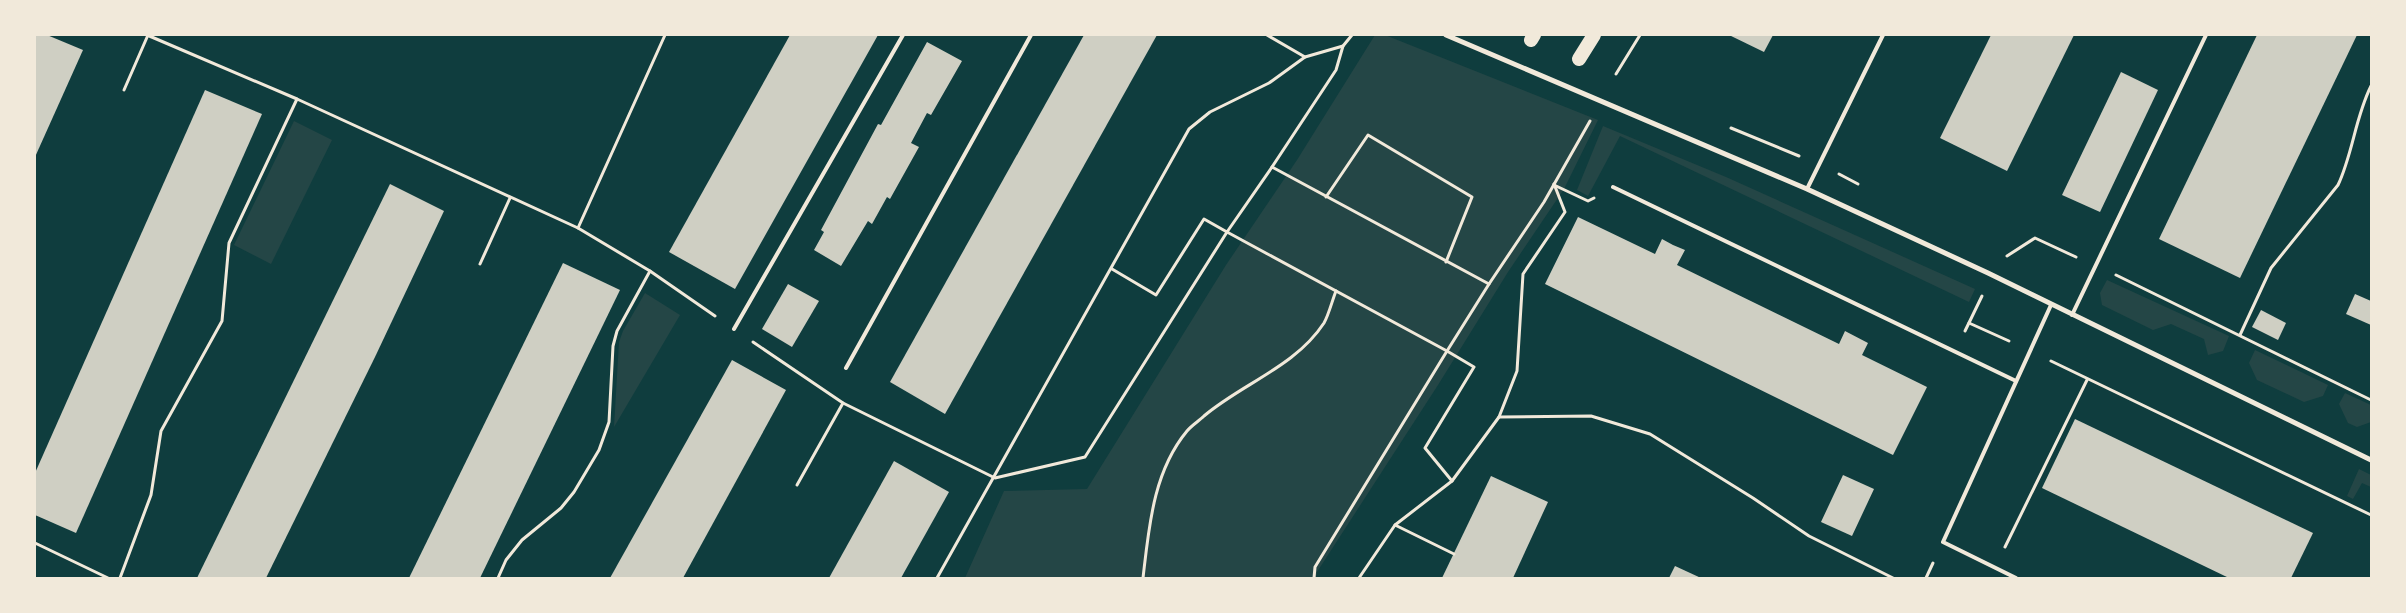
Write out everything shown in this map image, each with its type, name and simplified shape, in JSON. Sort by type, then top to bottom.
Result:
[{"type":"highway","points":[[1579,59],[1594,35]]},
{"type":"street","points":[[1446,35],[1807,189],[2371,460]]},
{"type":"lane","points":[[734,329],[903,35]]},
{"type":"lane","points":[[846,368],[1031,35]]},
{"type":"lane","points":[[1807,189],[1883,35]]},
{"type":"lane","points":[[2072,315],[2206,35]]},
{"type":"lane","points":[[1613,187],[2016,381]]},
{"type":"lane","points":[[2016,578],[1943,542],[2051,305]]},
{"type":"path","points":[[124,90],[148,35],[297,99],[578,228],[650,271],[843,403],[995,478],[1085,456],[1227,232],[1336,70],[1343,46],[1352,35]]},
{"type":"path","points":[[578,228],[665,35]]},
{"type":"path","points":[[1267,35],[1305,57]]},
{"type":"path","points":[[1616,74],[1640,35]]},
{"type":"path","points":[[937,578],[995,478],[1189,129],[1210,112],[1268,83],[1305,57],[1343,46]]},
{"type":"path","points":[[2240,335],[2270,268],[2338,185],[2344,171],[2362,103],[2371,86]]},
{"type":"path","points":[[120,578],[151,494],[161,431],[222,322],[229,243],[297,99]]},
{"type":"path","points":[[1314,578],[1315,568],[1447,351],[1554,184],[1592,118]]},
{"type":"path","points":[[1326,197],[1368,135],[1472,197],[1446,262]]},
{"type":"path","points":[[1820,165],[1863,186]]},
{"type":"path","points":[[1272,167],[1489,284]]},
{"type":"path","points":[[1554,184],[1588,201]]},
{"type":"path","points":[[1359,578],[1395,525],[1452,482],[1498,416],[1517,371],[1523,274],[1565,212],[1554,184]]},
{"type":"path","points":[[480,264],[510,198]]},
{"type":"path","points":[[1112,269],[1156,295],[1204,219],[1474,366],[1425,448],[1452,482]]},
{"type":"path","points":[[1954,352],[2002,254],[2006,257],[2035,238],[2095,265],[2371,400]]},
{"type":"path","points":[[498,578],[506,560],[522,540],[561,508],[574,492],[599,450],[609,422],[613,346],[617,331],[650,271]]},
{"type":"path","points":[[1143,578],[1151,513],[1166,465],[1188,430],[1222,401],[1266,376],[1301,351],[1324,322],[1336,291]]},
{"type":"path","points":[[1969,323],[2371,515]]},
{"type":"path","points":[[1995,568],[2087,380]]},
{"type":"path","points":[[797,485],[843,403]]},
{"type":"path","points":[[1498,416],[1591,416],[1650,434],[1753,498],[1809,536],[1893,578]]},
{"type":"path","points":[[1395,525],[1454,554]]},
{"type":"path","points":[[35,543],[108,578]]},
{"type":"shaded area","points":[[1375,35],[1385,35],[1598,120],[1564,189],[1508,272],[1438,385],[1317,572],[1316,578],[965,578],[1004,491],[1087,489],[1226,265],[1297,160]]},
{"type":"shaded area","points":[[294,121],[332,140],[271,264],[234,245]]},
{"type":"shaded area","points":[[1603,126],[1726,177],[1975,289],[1969,302],[1620,136],[1588,196],[1577,190]]},
{"type":"shaded area","points":[[2107,280],[2229,336],[2223,351],[2208,355],[2204,339],[2171,324],[2153,330],[2102,305],[2100,293]]},
{"type":"shaded area","points":[[645,293],[680,315],[614,427],[619,342],[623,331]]},
{"type":"shaded area","points":[[2255,350],[2328,385],[2323,396],[2304,402],[2257,380],[2249,363]]},
{"type":"shaded area","points":[[2345,393],[2371,405],[2371,422],[2357,427],[2348,423],[2339,404]]},
{"type":"shaded area","points":[[2359,469],[2371,475],[2371,487],[2362,483],[2353,499],[2347,496]]},
{"type":"building","points":[[35,35],[47,35],[83,50],[35,157]]},
{"type":"building","points":[[790,35],[878,35],[735,289],[669,252]]},
{"type":"building","points":[[1084,35],[1157,35],[945,414],[890,382]]},
{"type":"building","points":[[1729,35],[1773,35],[1764,52]]},
{"type":"building","points":[[1991,35],[2074,35],[2007,171],[1940,138]]},
{"type":"building","points":[[2257,35],[2357,35],[2240,278],[2159,239]]},
{"type":"building","points":[[927,42],[962,61],[931,115],[927,113],[911,143],[919,147],[890,199],[887,197],[872,224],[868,221],[841,266],[814,250],[824,232],[821,230],[878,124],[881,125]]},
{"type":"building","points":[[2121,72],[2158,90],[2100,212],[2062,195]]},
{"type":"building","points":[[205,90],[262,114],[76,533],[35,515],[35,473]]},
{"type":"building","points":[[390,184],[444,211],[375,357],[266,578],[197,578]]},
{"type":"building","points":[[1578,217],[1655,254],[1662,239],[1685,250],[1677,265],[1839,344],[1845,331],[1868,343],[1862,355],[1927,387],[1893,455],[1545,284]]},
{"type":"building","points":[[563,263],[620,290],[480,578],[409,578]]},
{"type":"building","points":[[788,284],[819,301],[792,347],[762,329]]},
{"type":"building","points":[[2355,294],[2371,301],[2371,325],[2346,314]]},
{"type":"building","points":[[2261,310],[2286,323],[2278,340],[2252,327]]},
{"type":"building","points":[[732,360],[786,390],[683,578],[610,578]]},
{"type":"building","points":[[2075,419],[2313,533],[2291,578],[2229,578],[2042,488]]},
{"type":"building","points":[[894,461],[949,492],[901,578],[829,578]]},
{"type":"building","points":[[1843,475],[1874,489],[1852,536],[1821,522]]},
{"type":"building","points":[[1491,476],[1548,502],[1513,578],[1442,578]]},
{"type":"building","points":[[1675,566],[1701,578],[1669,578]]}]
